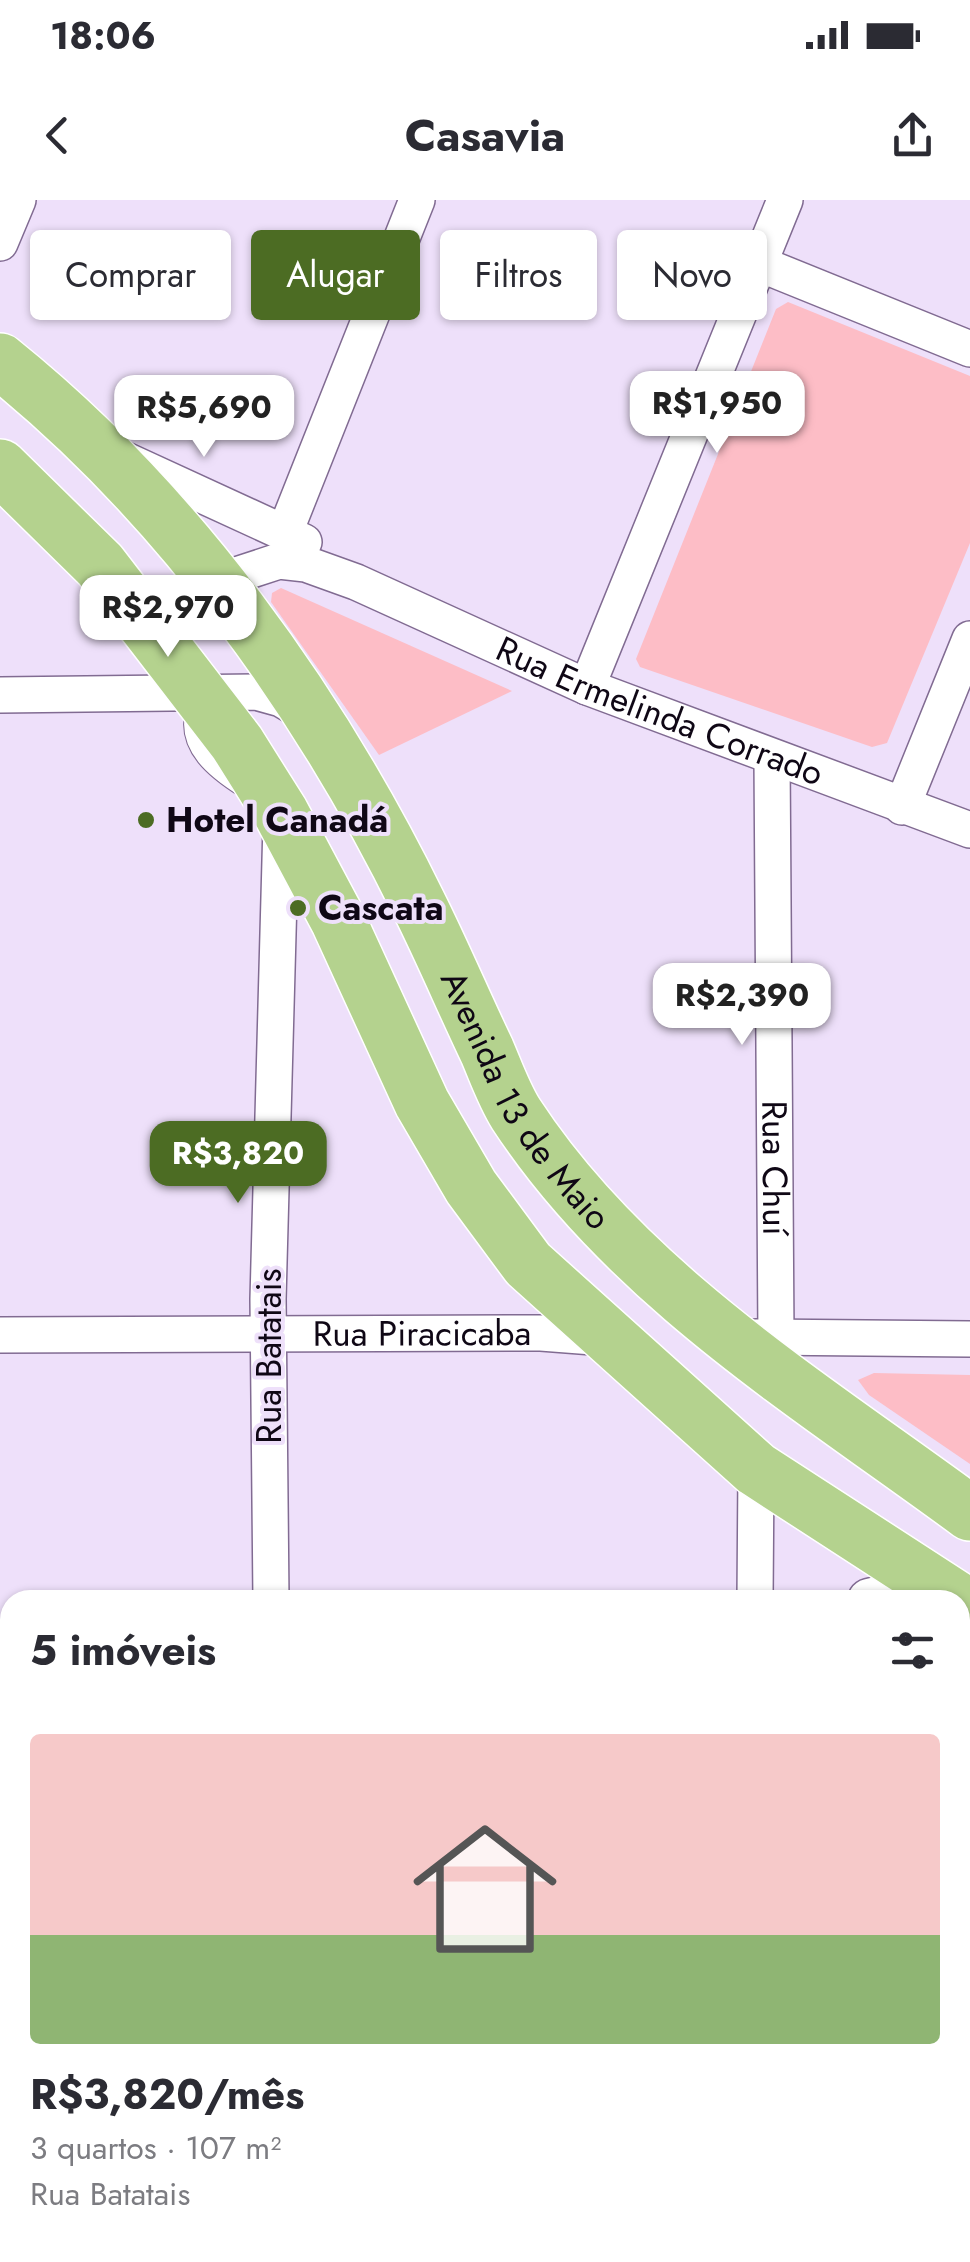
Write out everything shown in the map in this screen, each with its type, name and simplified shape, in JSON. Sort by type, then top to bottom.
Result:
[{"type":"main road","name":"Avenida 13 de Maio","points":[[0,361],[96,446],[215,582],[313,718],[348,768],[419,905],[516,1113],[614,1235],[753,1337],[970,1513]]},
{"type":"main road","points":[[0,467],[100,564],[201,692],[282,812],[373,991],[422,1103],[471,1188],[528,1264],[756,1469],[944,1590]]},
{"type":"main road","points":[[100,564],[157,589],[190,591],[215,582]]},
{"type":"street","points":[[0,244],[18,200]]},
{"type":"street","points":[[285,532],[417,200]]},
{"type":"street","points":[[767,246],[785,200]]},
{"type":"street","points":[[767,267],[970,350]]},
{"type":"street","points":[[586,688],[737,320]]},
{"type":"street","name":"Rua Ermelinda Corrado","points":[[96,446],[285,532],[321,551],[356,582]]},
{"type":"street","name":"Rua Ermelinda Corrado","points":[[215,582],[279,560],[356,582],[586,688],[970,830]]},
{"type":"street","points":[[902,807],[970,639]]},
{"type":"street","points":[[0,695],[256,692],[281,699],[313,718]]},
{"type":"street","name":"Rua Chuí","points":[[753,1337],[772,758]]},
{"type":"street","name":"Rua Batatais","points":[[271,1590],[268,1334],[282,812]]},
{"type":"street","name":"Rua Piracicaba","points":[[0,1335],[542,1333],[606,1338]]},
{"type":"street","points":[[753,1337],[970,1339]]},
{"type":"street","points":[[755,1590],[756,1469]]},
{"type":"shaded area","points":[[788,302],[970,376],[970,543],[887,743],[872,747],[640,667],[636,659],[776,309]]},
{"type":"shaded area","points":[[281,588],[512,691],[379,755],[271,602],[272,593]]},
{"type":"shaded area","points":[[874,1373],[970,1375],[970,1464],[869,1395],[858,1380]]},
{"type":"place","name":"Hotel Canadá","points":[[146,820]]},
{"type":"place","name":"Cascata","points":[[298,908]]}]
